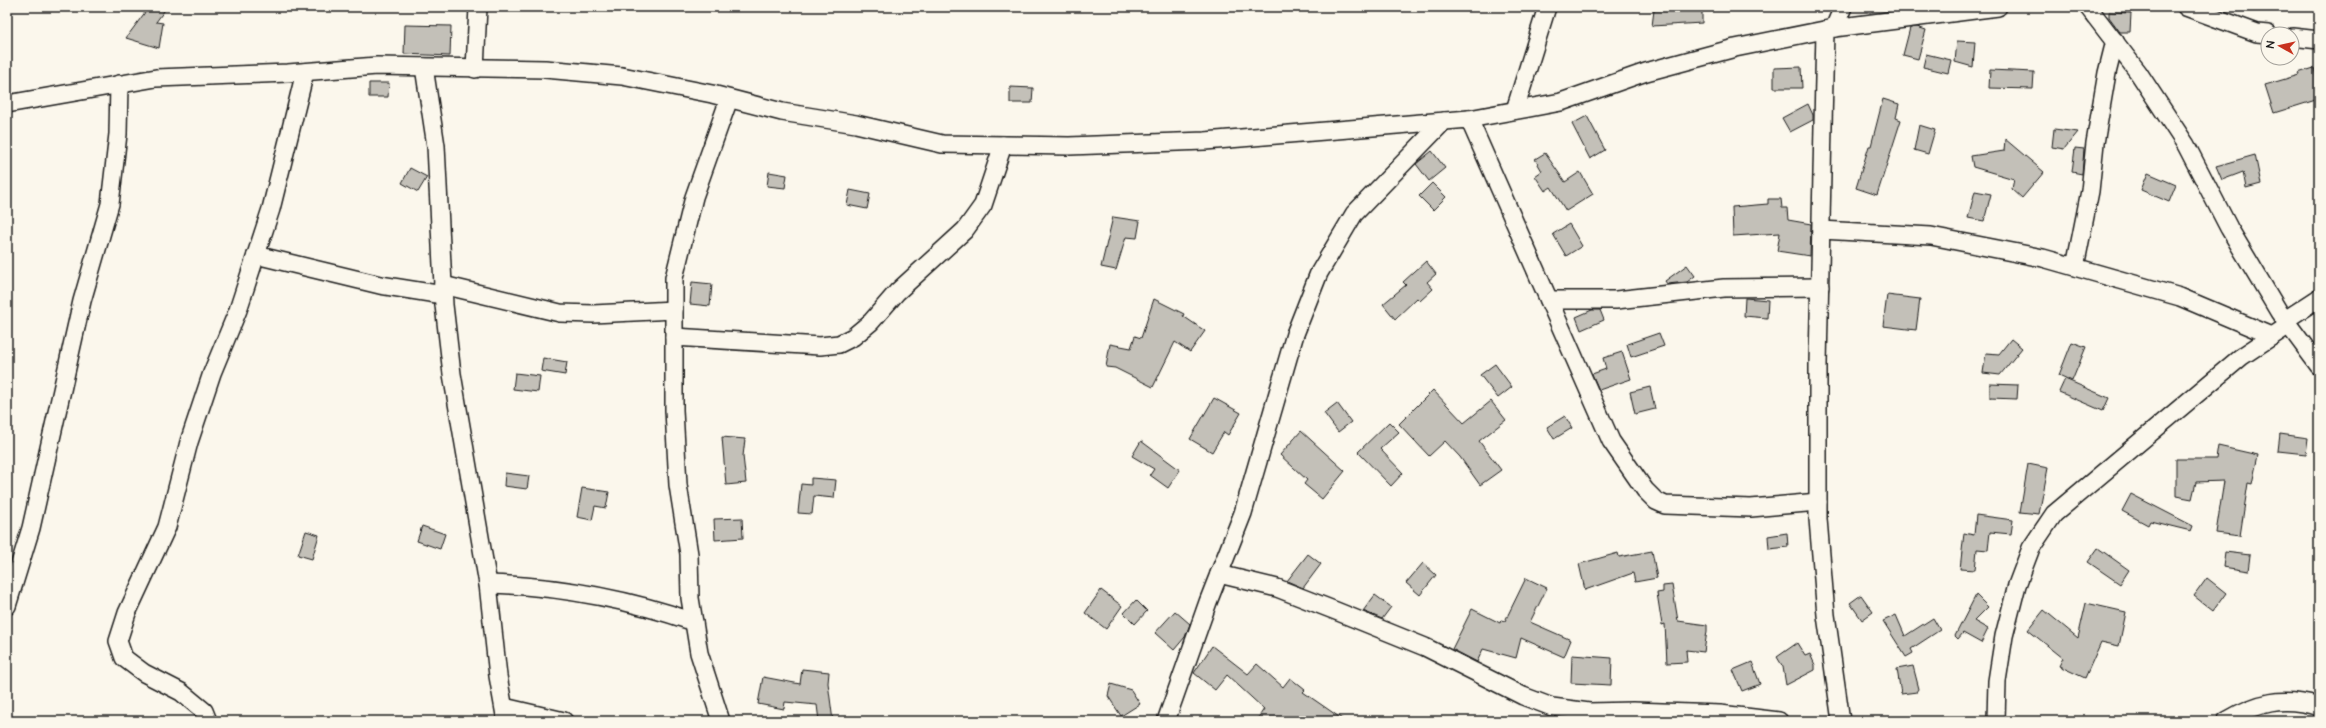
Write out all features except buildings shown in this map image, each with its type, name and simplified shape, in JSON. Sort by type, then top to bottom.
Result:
[{"type":"street","points":[[475,69],[478,7]]},
{"type":"street","points":[[1515,110],[1547,7]]},
{"type":"street","points":[[1841,721],[1826,616],[1818,502],[1821,230],[1830,29],[1843,7]]},
{"type":"street","points":[[7,104],[156,78],[305,72],[377,66],[475,69],[545,69],[622,76],[782,112],[856,124],[942,144],[1069,146],[1205,141],[1469,119],[1561,102],[1646,72],[1735,48],[1830,29],[1998,7]]},
{"type":"street","points":[[2088,7],[2138,72],[2186,145],[2230,228],[2287,322],[2319,366]]},
{"type":"street","points":[[2186,7],[2260,33]]},
{"type":"street","points":[[2300,38],[2319,40]]},
{"type":"street","points":[[2075,267],[2090,191],[2095,143],[2107,73],[2115,41]]},
{"type":"street","points":[[424,67],[436,146],[443,290],[452,374],[488,584],[505,714],[564,721]]},
{"type":"street","points":[[208,721],[204,711],[181,692],[144,673],[124,658],[118,641],[127,613],[167,527],[189,442],[212,374],[238,310],[271,209],[305,72]]},
{"type":"street","points":[[7,606],[30,528],[82,301],[110,204],[118,134],[119,84]]},
{"type":"street","points":[[721,721],[699,653],[690,598],[689,554],[678,485],[674,410],[674,278],[694,197],[729,99]]},
{"type":"street","points":[[1469,119],[1611,441],[1645,490],[1656,501],[1665,506],[1751,508],[1818,502]]},
{"type":"street","points":[[1166,721],[1219,574],[1243,513],[1296,334],[1319,273],[1354,214],[1444,121]]},
{"type":"street","points":[[674,337],[820,346],[839,344],[853,337],[871,322],[897,292],[965,230],[983,205],[1003,145]]},
{"type":"street","points":[[1821,230],[1931,236],[2043,258],[2180,298],[2272,336]]},
{"type":"street","points":[[256,255],[380,285],[443,290],[560,313],[593,314],[674,310]]},
{"type":"street","points":[[1549,300],[1616,300],[1724,288],[1820,287]]},
{"type":"street","points":[[1996,721],[1997,681],[2004,636],[2017,585],[2031,548],[2054,514],[2241,357],[2272,336],[2287,322],[2319,298]]},
{"type":"street","points":[[1219,574],[1277,588],[1329,608],[1425,647],[1523,696],[1552,707],[1589,712],[1632,711],[1712,714],[1779,721]]},
{"type":"street","points":[[488,584],[530,585],[570,590],[658,610],[694,622]]},
{"type":"street","points":[[2226,721],[2278,700],[2303,702],[2319,707]]},
{"type":"street","points":[[1981,721],[1990,721]]}]
